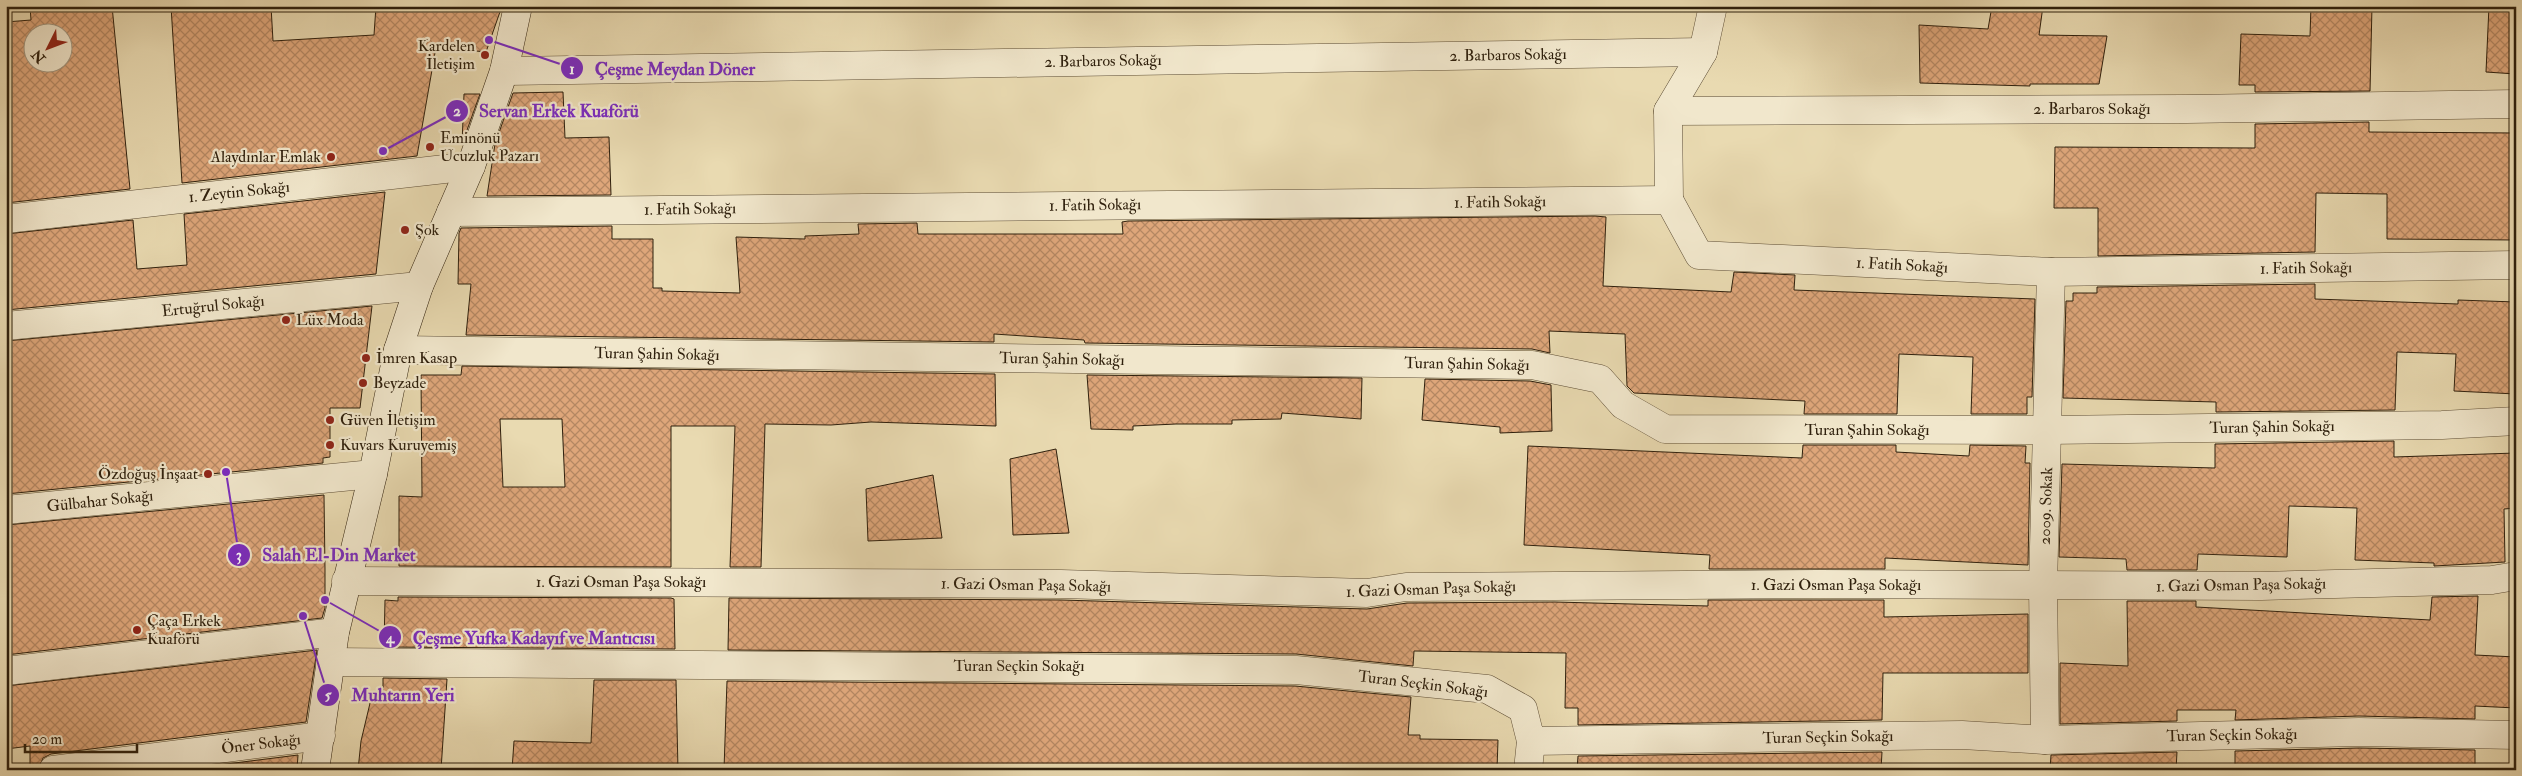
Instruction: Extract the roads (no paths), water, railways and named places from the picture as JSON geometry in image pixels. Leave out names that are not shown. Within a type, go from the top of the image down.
[{"type":"street","points":[[314,770],[321,736],[335,632],[373,474],[398,350],[419,286],[471,166],[504,71],[518,6]]},
{"type":"street","points":[[1669,200],[1668,111],[1703,52],[1713,6]]},
{"type":"street","name":"2. Barbaros Sokağı","points":[[504,71],[1703,52]]},
{"type":"street","name":"2. Barbaros Sokağı","points":[[1668,111],[2187,110],[2516,104]]},
{"type":"street","name":"1. Zeytin Sokağı","points":[[6,219],[471,166]]},
{"type":"street","name":"1. Fatih Sokağı","points":[[451,212],[1669,200],[1699,255],[2051,272],[2516,265]]},
{"type":"street","name":"2009. Sokak","points":[[2044,740],[2043,586],[2051,272]]},
{"type":"street","name":"Ertuğrul Sokağı","points":[[6,326],[419,286]]},
{"type":"street","name":"Turan Şahin Sokağı","points":[[398,350],[1532,365],[1600,379],[1623,405],[1665,429],[2048,430],[2442,425],[2516,421]]},
{"type":"street","name":"Gülbahar Sokağı","points":[[6,510],[373,474]]},
{"type":"street","name":"1. Gazi Osman Paşa Sokağı","points":[[346,581],[1045,584],[1367,593],[1415,587],[1819,584],[2261,586],[2492,580],[2516,576]]},
{"type":"street","points":[[6,671],[335,632]]},
{"type":"street","name":"Turan Seçkin Sokağı","points":[[330,662],[1296,670],[1487,689],[1523,708],[1531,741],[1962,736],[2044,740],[2359,732],[2516,735]]},
{"type":"street","name":"Öner Sokağı","points":[[53,770],[321,736]]},
{"type":"street","points":[[1528,770],[1531,741]]},
{"type":"place","name":"Çeşme Meydan Döner","points":[[489,40]]},
{"type":"place","name":"Kardelen İletişim","points":[[485,55]]},
{"type":"place","name":"Eminönü Ucuzluk Pazarı","points":[[430,147]]},
{"type":"place","name":"Servan Erkek Kuaförü","points":[[383,151]]},
{"type":"place","name":"Alaydınlar Emlak","points":[[331,157]]},
{"type":"place","name":"Şok","points":[[405,230]]},
{"type":"place","name":"Lüx Moda","points":[[286,320]]},
{"type":"place","name":"İmren Kasap","points":[[366,358]]},
{"type":"place","name":"Beyzade","points":[[363,383]]},
{"type":"place","name":"Güven İletişim","points":[[330,420]]},
{"type":"place","name":"Kuvars Kuruyemiş","points":[[330,445]]},
{"type":"place","name":"Salah El-Din Market","points":[[226,472]]},
{"type":"place","name":"Özdoğuş İnşaat","points":[[208,474]]},
{"type":"place","name":"Çeşme Yufka Kadayıf ve Mantıcısı","points":[[325,600]]},
{"type":"place","name":"Muhtarın Yeri","points":[[303,616]]},
{"type":"place","name":"Çaça Erkek Kuaförü","points":[[137,630]]}]
